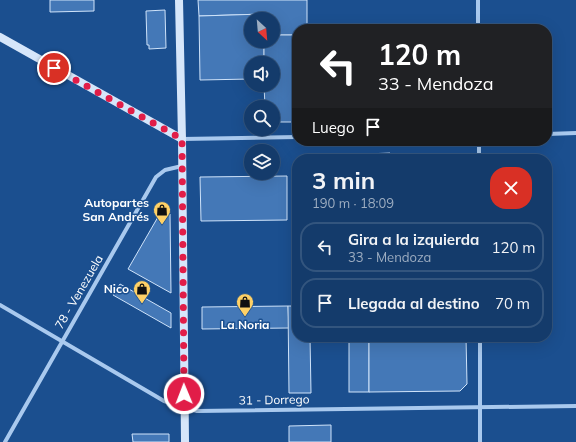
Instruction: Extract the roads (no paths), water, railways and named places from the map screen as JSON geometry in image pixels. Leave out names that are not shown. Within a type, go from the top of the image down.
[{"type":"main road","points":[[179,0],[185,442]]},
{"type":"main road","points":[[0,37],[182,139]]},
{"type":"street","points":[[478,0],[478,24]]},
{"type":"street","points":[[552,134],[576,133]]},
{"type":"street","points":[[182,139],[292,137]]},
{"type":"street","name":"78 - Venezuela","points":[[5,442],[156,177],[165,170],[182,166]]},
{"type":"street","name":"31 - Dorrego","points":[[0,306],[63,341],[164,401],[197,411],[576,406]]},
{"type":"street","points":[[480,342],[480,442]]},
{"type":"place","name":"Autopartes San Andrés","points":[[162,225]]},
{"type":"place","name":"Nico","points":[[142,304]]},
{"type":"place","name":"La Noria","points":[[245,317]]}]
